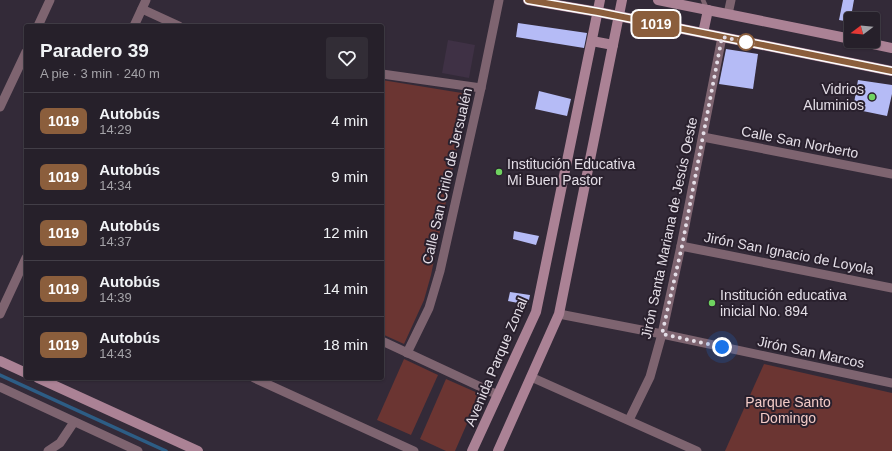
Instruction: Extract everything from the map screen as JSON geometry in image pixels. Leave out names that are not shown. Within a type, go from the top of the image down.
[{"type":"main road","points":[[528,0],[619,16],[892,71]]},
{"type":"main road","name":"Avenida Parque Zonal","points":[[472,451],[536,312],[600,0]]},
{"type":"main road","points":[[498,451],[559,314],[622,0]]},
{"type":"main road","points":[[658,0],[844,38]]},
{"type":"main road","points":[[703,33],[708,10]]},
{"type":"main road","points":[[592,41],[613,45]]},
{"type":"main road","points":[[880,45],[892,48]]},
{"type":"main road","points":[[0,361],[24,372]]},
{"type":"main road","points":[[42,380],[198,451]]},
{"type":"street","points":[[39,24],[50,0]]},
{"type":"street","points":[[135,24],[146,0]]},
{"type":"street","name":"Calle San Cirilo de Jersualén","points":[[407,353],[429,308],[434,293],[481,88],[499,0]]},
{"type":"street","points":[[728,14],[731,0]]},
{"type":"street","points":[[142,9],[175,24]]},
{"type":"street","name":"Jirón Santa Mariana de Jesús Oeste","points":[[629,420],[650,377],[662,334],[682,246],[722,37]]},
{"type":"street","points":[[0,107],[24,56]]},
{"type":"street","points":[[384,74],[481,88]]},
{"type":"street","name":"Calle San Norberto","points":[[703,138],[892,174]]},
{"type":"street","name":"Jirón San Ignacio de Loyola","points":[[682,246],[892,288]]},
{"type":"street","points":[[0,314],[23,272]]},
{"type":"street","name":"Jirón San Marcos","points":[[559,314],[662,334],[892,383]]},
{"type":"street","points":[[384,342],[498,395]]},
{"type":"street","points":[[531,377],[696,451]]},
{"type":"street","points":[[258,380],[414,451]]},
{"type":"street","points":[[0,388],[138,451]]},
{"type":"street","points":[[48,451],[60,443],[74,422]]},
{"type":"lane","points":[[703,0],[708,10]]},
{"type":"shaded area","points":[[448,40],[475,45],[469,78],[442,73]]},
{"type":"green space","points":[[384,80],[468,94],[431,275],[424,300],[404,344],[384,335]]},
{"type":"green space","points":[[404,359],[438,375],[411,435],[377,420]]},
{"type":"green space","name":"Parque Santo Domingo","points":[[764,364],[892,393],[892,451],[725,451]]},
{"type":"green space","points":[[446,379],[480,394],[455,451],[446,451],[420,439]]},
{"type":"building","points":[[843,0],[854,0],[852,12],[844,12],[844,21],[839,20]]},
{"type":"building","points":[[518,23],[587,33],[584,48],[516,37]]},
{"type":"building","points":[[726,49],[758,54],[753,89],[719,84]]},
{"type":"building","points":[[858,80],[892,85],[892,94],[887,116],[853,109]]},
{"type":"building","points":[[539,91],[571,99],[567,116],[535,109]]},
{"type":"building","points":[[514,231],[539,236],[536,245],[513,239]]},
{"type":"building","points":[[510,292],[530,295],[528,305],[508,301]]},
{"type":"waterway","points":[[0,375],[166,451]]},
{"type":"bus line","name":"1019","points":[[528,0],[598,12],[892,71]]},
{"type":"place","name":"Vidrios Aluminios","points":[[872,97]]},
{"type":"place","name":"Institución Educativa Mi Buen Pastor","points":[[499,172]]},
{"type":"place","name":"Institución educativa inicial No. 894","points":[[712,303]]},
{"type":"route","points":[[722,347],[662,334],[682,246],[722,37],[753,43],[746,42]]}]
